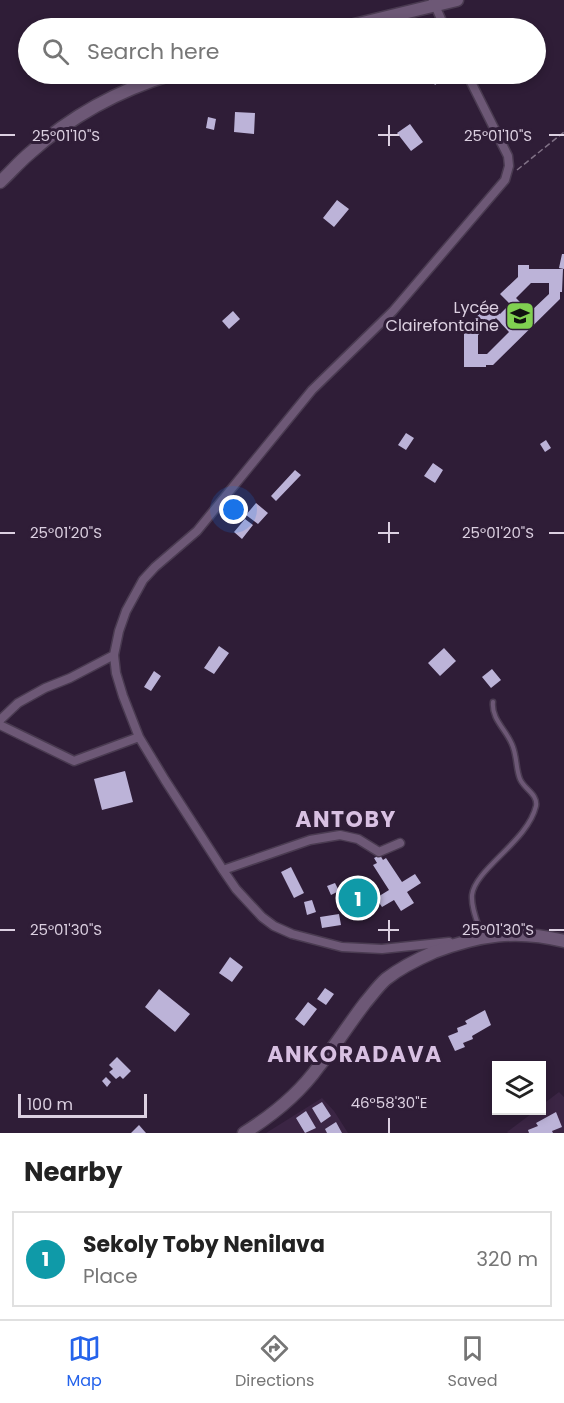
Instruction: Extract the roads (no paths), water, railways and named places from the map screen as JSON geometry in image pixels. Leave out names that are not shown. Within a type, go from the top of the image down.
[{"type":"main road","points":[[379,18],[434,3],[457,0]]},
{"type":"main road","points":[[0,182],[30,152],[68,123],[105,100],[140,84]]},
{"type":"main road","points":[[244,1133],[288,1102],[317,1069],[377,988],[411,963],[451,946],[482,937],[521,934],[546,936],[564,941]]},
{"type":"street","points":[[434,3],[441,18]]},
{"type":"street","points":[[472,84],[508,156],[509,166],[505,180],[393,311],[312,390],[197,531],[143,580],[126,611],[114,655],[116,673],[123,696],[139,737],[223,870],[236,889],[262,917],[274,926],[292,934],[342,947],[382,949],[482,937]]},
{"type":"street","points":[[0,720],[18,703],[114,655]]},
{"type":"street","points":[[0,725],[74,761],[139,737]]},
{"type":"street","points":[[223,870],[310,840],[340,835],[358,839],[379,852],[400,843]]},
{"type":"lane","points":[[482,937],[472,903],[474,887],[521,834],[533,815],[536,801],[534,795],[519,778],[513,746],[497,720],[493,711],[493,702]]},
{"type":"place","name":"Lycée Clairefontaine","points":[[520,316]]},
{"type":"place","name":"Sekoly Toby Nenilava","points":[[358,898]]},
{"type":"district","name":"ANTOBY","points":[[346,819]]},
{"type":"district","name":"ANKORADAVA","points":[[355,1054]]}]
